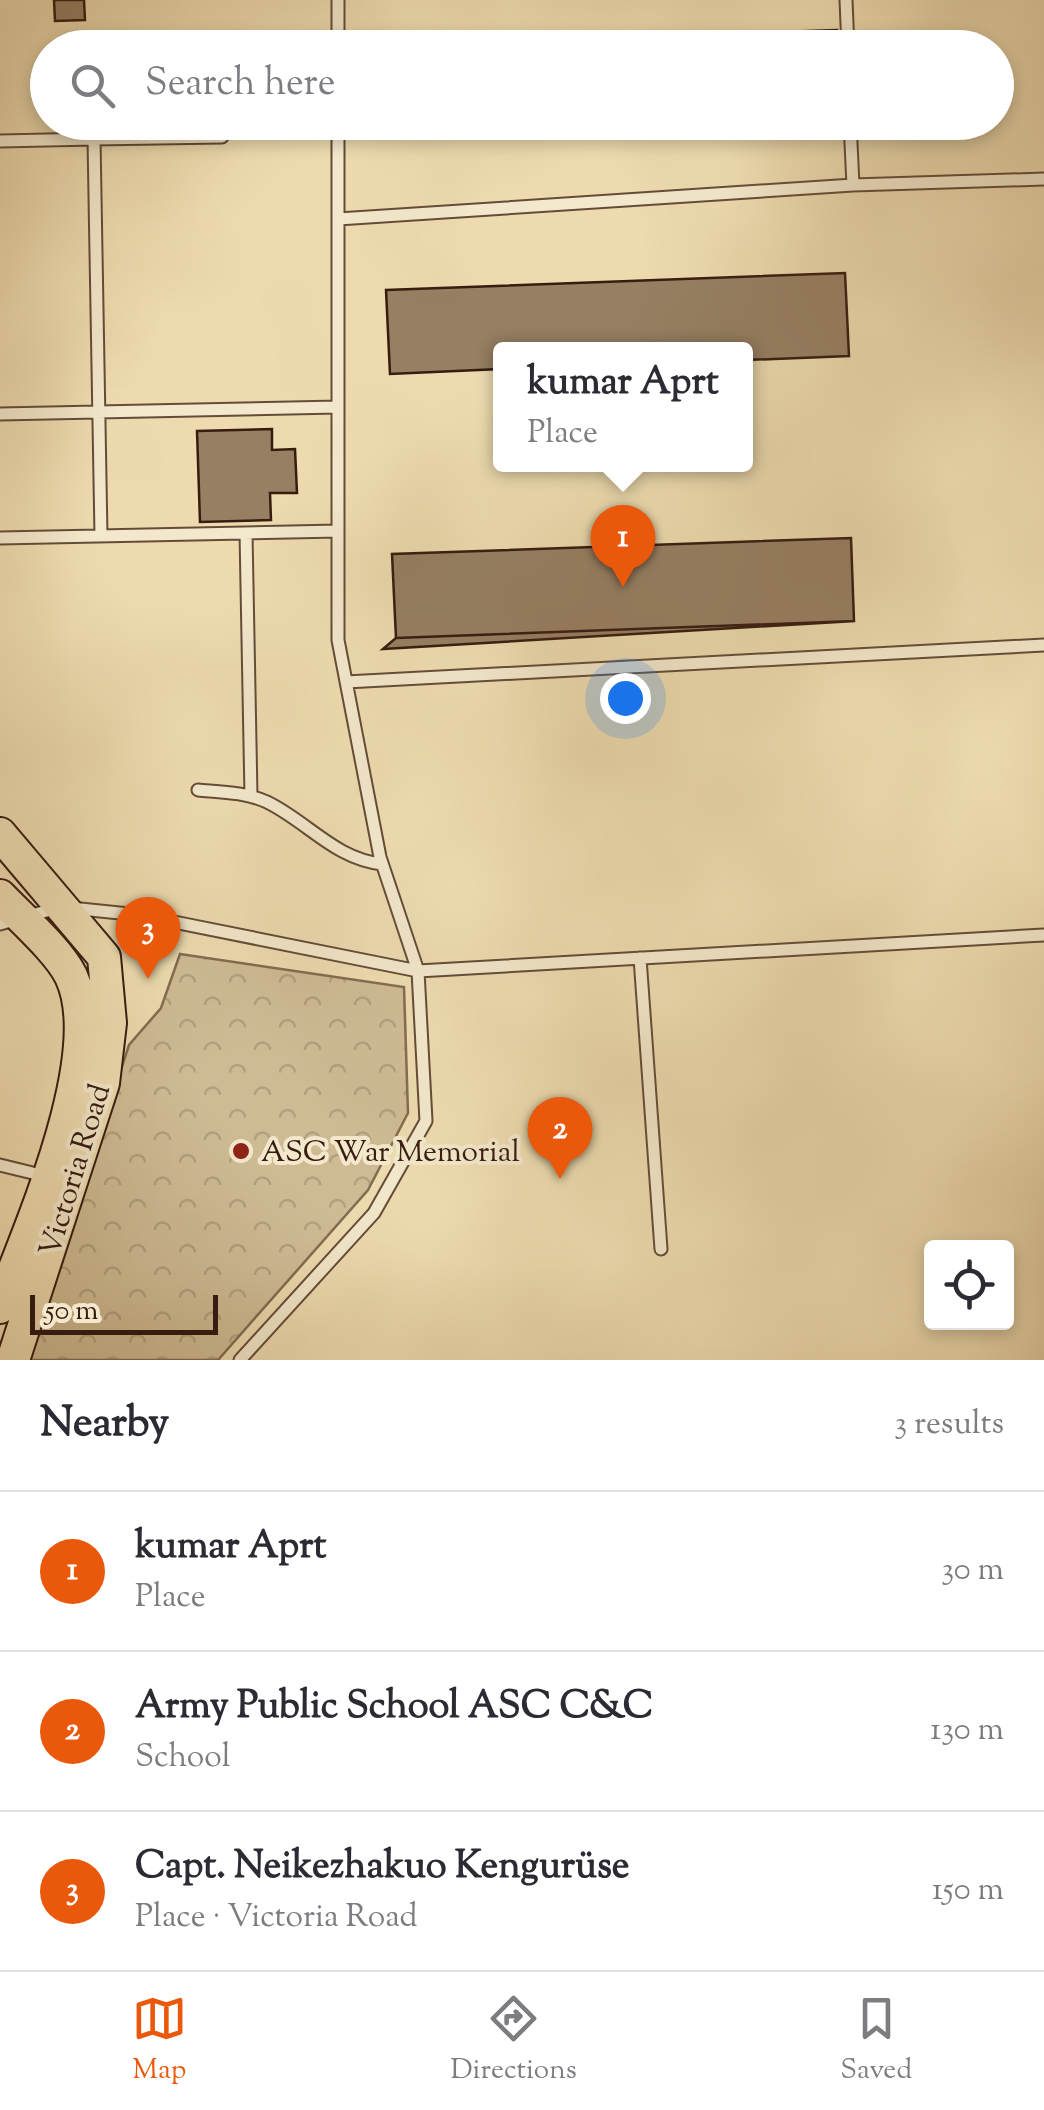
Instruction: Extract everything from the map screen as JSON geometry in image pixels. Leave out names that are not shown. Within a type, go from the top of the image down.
[{"type":"main road","name":"Victoria Road","points":[[0,834],[104,957],[110,1022],[104,1083],[10,1347]]},
{"type":"main road","name":"Victoria Road","points":[[0,1307],[49,1177],[75,1083],[80,1025],[70,976],[7,913]]},
{"type":"lane","points":[[338,0],[338,30]]},
{"type":"lane","points":[[846,0],[847,30]]},
{"type":"lane","points":[[0,142],[94,140],[101,536]]},
{"type":"lane","points":[[240,1360],[374,1213],[426,1121],[418,971],[382,864],[338,640],[338,140]]},
{"type":"lane","points":[[851,140],[853,186]]},
{"type":"lane","points":[[338,219],[853,186],[1044,180]]},
{"type":"lane","points":[[0,414],[338,406]]},
{"type":"lane","points":[[0,538],[338,531]]},
{"type":"lane","points":[[246,533],[251,796]]},
{"type":"lane","points":[[346,682],[1044,645]]},
{"type":"lane","points":[[198,790],[251,796],[297,820],[345,856],[382,864]]},
{"type":"lane","points":[[7,913],[61,907],[139,915],[418,971],[1044,935]]},
{"type":"lane","points":[[640,958],[661,1249]]},
{"type":"lane","points":[[0,1165],[49,1177]]},
{"type":"green space","name":"ASC War Memorial","points":[[180,954],[404,987],[408,1113],[368,1190],[218,1360],[26,1360],[129,1045],[161,1008]]},
{"type":"building","points":[[54,0],[84,0],[85,20],[55,21]]},
{"type":"building","points":[[845,273],[849,356],[753,360],[753,342],[493,342],[493,369],[390,374],[386,290]]},
{"type":"building","points":[[272,429],[272,450],[295,449],[297,493],[270,493],[271,520],[200,522],[197,431]]},
{"type":"building","points":[[851,538],[854,621],[396,638],[392,554]]},
{"type":"building","points":[[851,538],[854,621],[383,649],[396,638],[392,554]]},
{"type":"place","name":"kumar Aprt","points":[[623,587]]},
{"type":"place","name":"Capt. Neikezhakuo Kengurüse","points":[[148,979]]},
{"type":"place","name":"ASC War Memorial","points":[[241,1151]]},
{"type":"place","name":"Army Public School ASC C&C","points":[[560,1179]]}]
